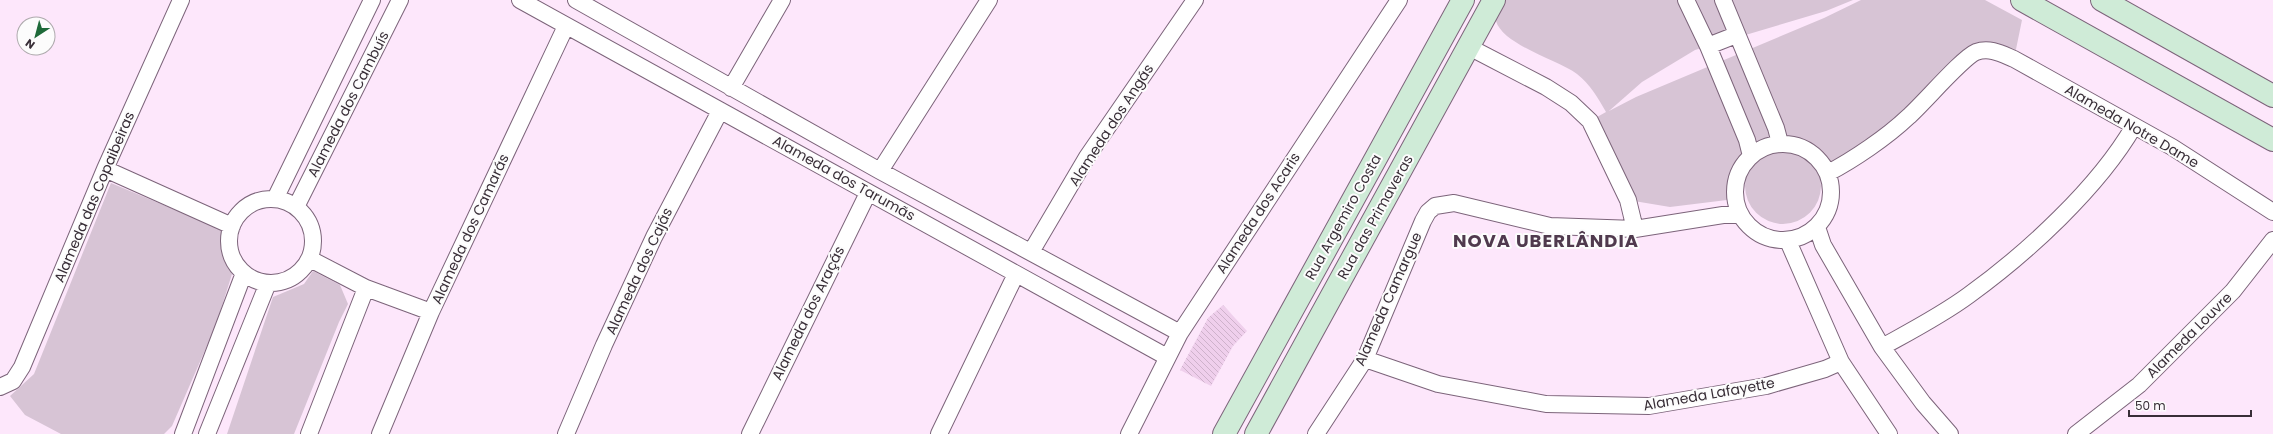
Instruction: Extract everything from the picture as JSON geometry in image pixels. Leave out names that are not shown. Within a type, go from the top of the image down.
[{"type":"street","name":"Alameda das Copaibeiras","points":[[0,387],[13,381],[22,367],[105,169],[181,0]]},
{"type":"street","name":"Alameda dos Cambuís","points":[[275,199],[372,0]]},
{"type":"street","name":"Alameda dos Cambuís","points":[[296,207],[400,0]]},
{"type":"street","name":"Alameda dos Tarumãs","points":[[520,0],[1167,357]]},
{"type":"street","points":[[731,88],[782,0]]},
{"type":"street","points":[[880,171],[989,0]]},
{"type":"street","name":"Alameda dos Angás","points":[[1031,252],[1087,157],[1195,0]]},
{"type":"street","name":"Alameda dos Acaris","points":[[1129,434],[1180,333],[1399,0]]},
{"type":"street","name":"Rua Argemiro Costa","points":[[1224,434],[1463,0]]},
{"type":"street","name":"Rua das Primaveras","points":[[1256,434],[1494,0]]},
{"type":"street","points":[[1686,0],[1708,46],[1747,140],[1751,156]]},
{"type":"street","points":[[1723,0],[1736,35],[1776,128],[1780,143]]},
{"type":"street","points":[[2022,0],[2273,140]]},
{"type":"street","points":[[2102,0],[2273,96]]},
{"type":"street","name":"Alameda dos Tarumãs","points":[[579,1],[880,171],[1180,333]]},
{"type":"street","name":"Alameda dos Camarás","points":[[380,434],[431,312],[566,26]]},
{"type":"street","points":[[1708,46],[1736,35]]},
{"type":"street","points":[[642,68],[656,45]]},
{"type":"street","points":[[1469,47],[1546,87],[1571,103],[1590,121],[1628,200],[1635,229],[1723,215],[1740,215]]},
{"type":"street","name":"Alameda Notre Dame","points":[[1828,173],[1843,166],[1907,118],[1964,62],[1975,53],[1986,50],[1998,52],[2014,59],[2172,147],[2273,212]]},
{"type":"street","name":"Alameda dos Cajás","points":[[566,434],[604,345],[654,237],[720,111]]},
{"type":"street","points":[[1882,347],[1968,296],[2040,236],[2086,190],[2124,142],[2134,126]]},
{"type":"street","points":[[796,151],[806,130]]},
{"type":"street","points":[[1780,143],[1795,145],[1809,151],[1820,161],[1828,173],[1832,188],[1831,202],[1826,216],[1817,227],[1804,236],[1788,241],[1765,237],[1747,224],[1740,215],[1735,199],[1735,184],[1741,168],[1751,156],[1764,147],[1780,143]]},
{"type":"street","points":[[105,169],[232,226]]},
{"type":"street","name":"Alameda dos Araçás","points":[[750,434],[868,193]]},
{"type":"street","points":[[275,199],[296,207],[304,215],[313,236],[310,259],[303,270],[293,278],[281,282],[268,283],[255,280],[244,273],[236,263],[230,251],[229,238],[232,226],[245,208],[264,200],[275,199]]},
{"type":"street","name":"Alameda Camargue","points":[[1316,434],[1365,359],[1423,220],[1428,212],[1436,206],[1454,203],[1469,205],[1550,226],[1635,229]]},
{"type":"street","points":[[946,235],[957,213]]},
{"type":"street","points":[[1817,227],[1823,246],[1882,347],[1923,403],[1950,434]]},
{"type":"street","points":[[1336,229],[1361,244]]},
{"type":"street","name":"Alameda Louvre","points":[[2076,434],[2140,385],[2233,291],[2273,240]]},
{"type":"street","points":[[1788,241],[1841,362],[1889,434]]},
{"type":"street","points":[[310,259],[366,288],[431,312]]},
{"type":"street","points":[[183,434],[244,273]]},
{"type":"street","points":[[939,434],[1016,274]]},
{"type":"street","points":[[191,414],[209,428],[268,283]]},
{"type":"street","points":[[309,434],[366,288]]},
{"type":"street","points":[[219,340],[242,348]]},
{"type":"street","name":"Alameda Lafayette","points":[[1365,359],[1438,384],[1546,404],[1649,406],[1766,386],[1825,369],[1841,362]]},
{"type":"shaded area","points":[[1498,0],[1853,0],[1826,11],[1695,50],[1642,82],[1609,111],[1636,97],[1824,18],[1861,0],[1985,0],[2022,20],[2014,59],[1986,50],[1907,118],[1824,175],[1820,160],[1812,151],[1801,146],[1778,144],[1766,147],[1747,159],[1737,176],[1735,199],[1670,207],[1628,200],[1590,121],[1606,112],[1597,96],[1586,82],[1577,74],[1520,45],[1501,30],[1495,16]]},
{"type":"shaded area","points":[[1783,148],[1797,151],[1810,159],[1818,172],[1821,186],[1818,200],[1810,213],[1797,221],[1783,224],[1769,221],[1756,213],[1748,200],[1745,186],[1748,172],[1756,159],[1769,151]]},
{"type":"shaded area","points":[[111,183],[223,230],[223,248],[232,274],[216,325],[172,426],[164,434],[61,434],[25,415],[10,396],[34,374]]},
{"type":"shaded area","points":[[313,271],[340,285],[348,304],[339,322],[294,434],[227,434],[273,297],[304,284]]},
{"type":"building","points":[[1223,305],[1247,331],[1233,346],[1211,386],[1180,370],[1208,318]]},
{"type":"district","name":"NOVA UBERLÂNDIA","points":[[1546,241]]}]
